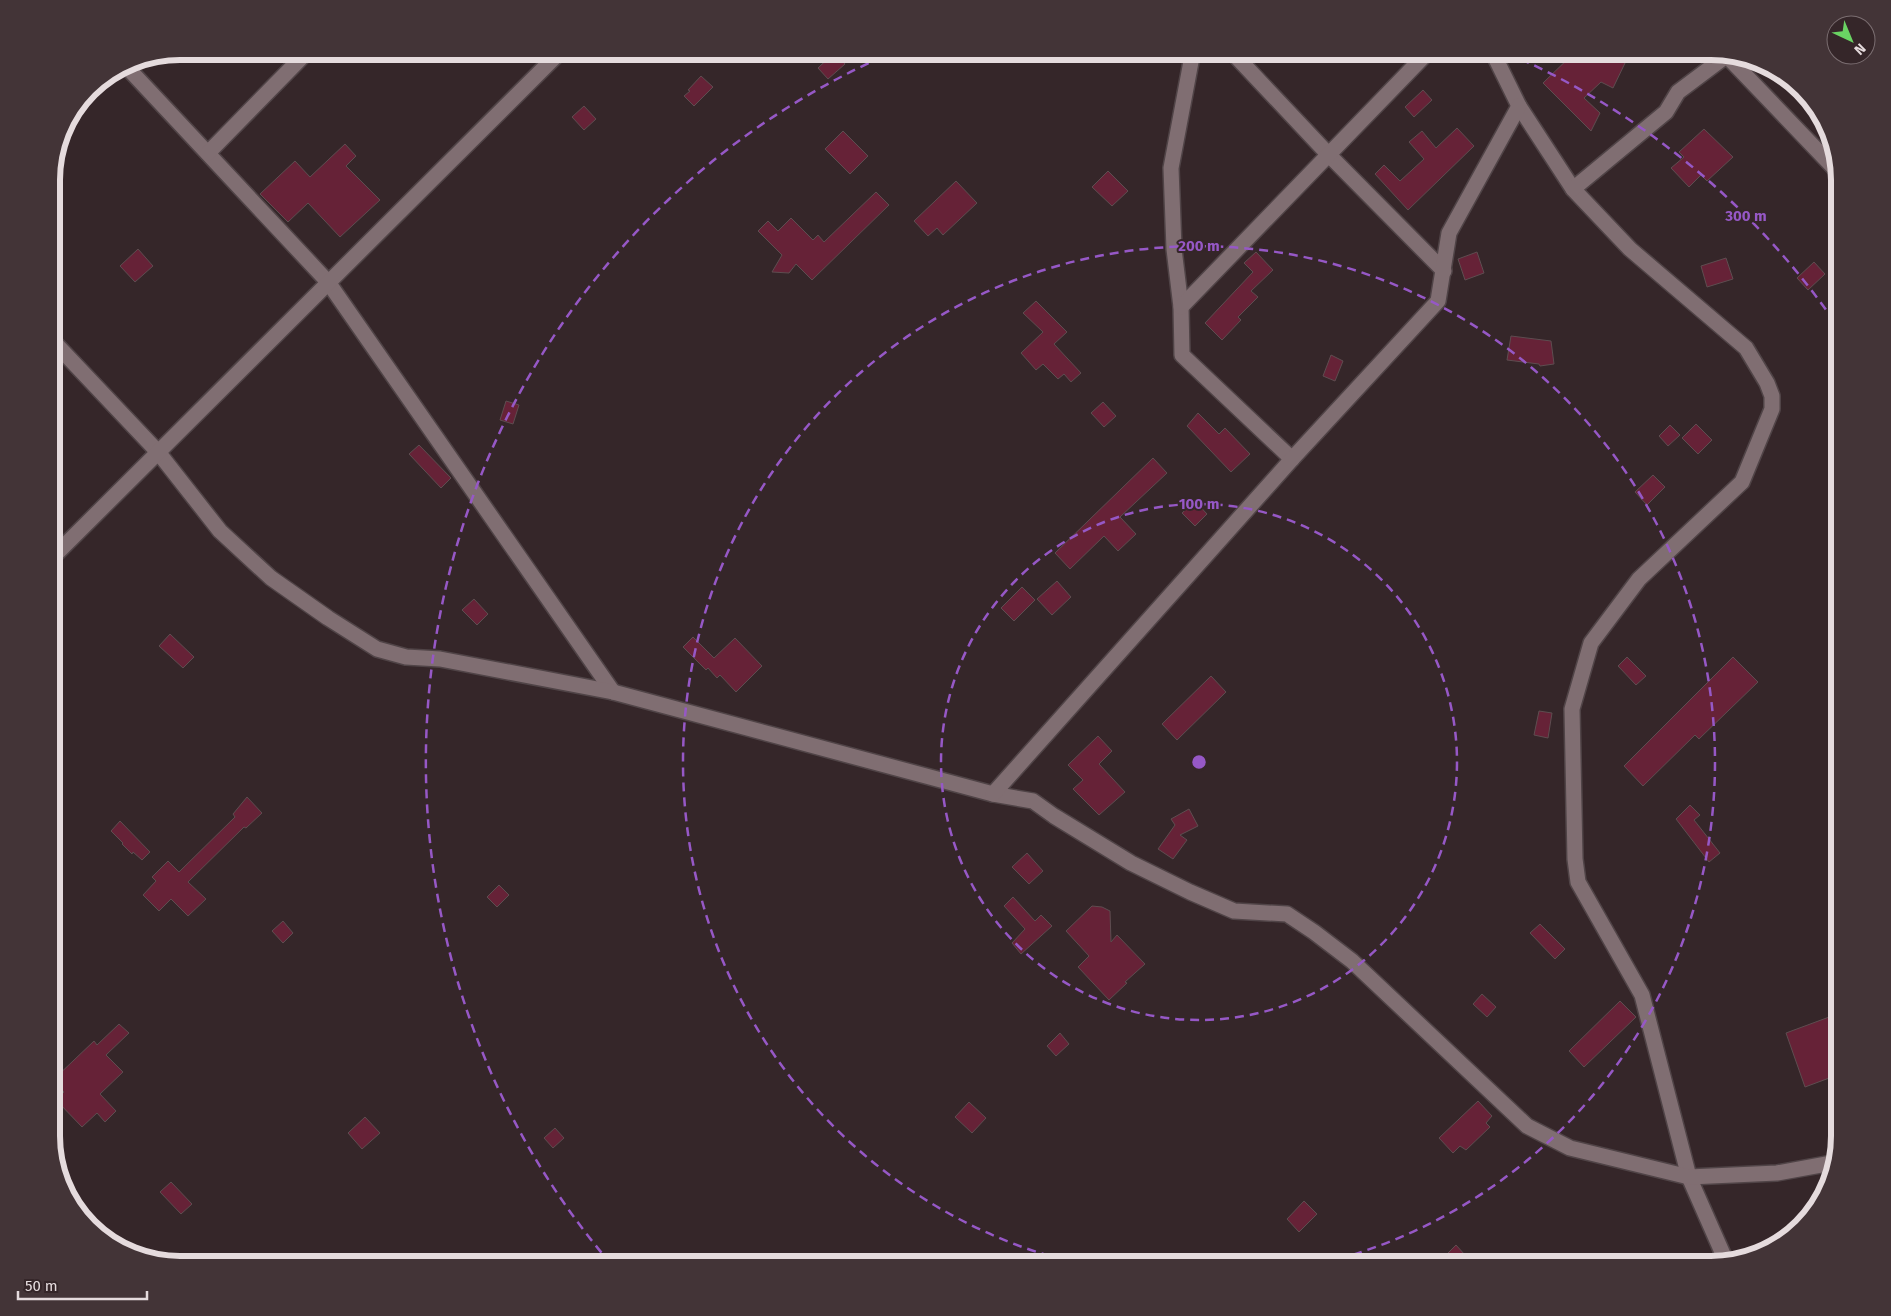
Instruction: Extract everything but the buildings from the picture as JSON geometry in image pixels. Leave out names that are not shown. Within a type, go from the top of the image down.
[{"type":"street","points":[[208,153],[299,60]]},
{"type":"street","points":[[60,550],[552,60]]},
{"type":"street","points":[[1191,60],[1170,168],[1174,248],[1181,307],[1182,355],[1292,459]]},
{"type":"street","points":[[1239,60],[1328,154],[1444,271]]},
{"type":"street","points":[[1181,307],[1420,60]]},
{"type":"street","points":[[1496,60],[1519,106],[1573,189],[1630,249],[1746,348],[1767,383],[1772,396],[1772,409],[1742,482],[1639,579],[1591,643],[1572,709],[1575,859],[1578,882],[1642,995],[1689,1177],[1723,1255]]},
{"type":"street","points":[[1573,189],[1666,112],[1678,92],[1720,61]]},
{"type":"street","points":[[1732,62],[1830,164]]},
{"type":"street","points":[[130,71],[328,282],[613,692]]},
{"type":"street","points":[[993,794],[1292,459],[1438,300],[1450,233],[1519,106]]},
{"type":"street","points":[[60,348],[158,452],[220,532],[271,578],[328,618],[377,649],[406,657],[440,659],[613,692],[993,794],[1033,801],[1131,864],[1190,892],[1234,910],[1287,914],[1352,961],[1527,1126],[1570,1148],[1689,1177],[1777,1173],[1828,1164]]}]
